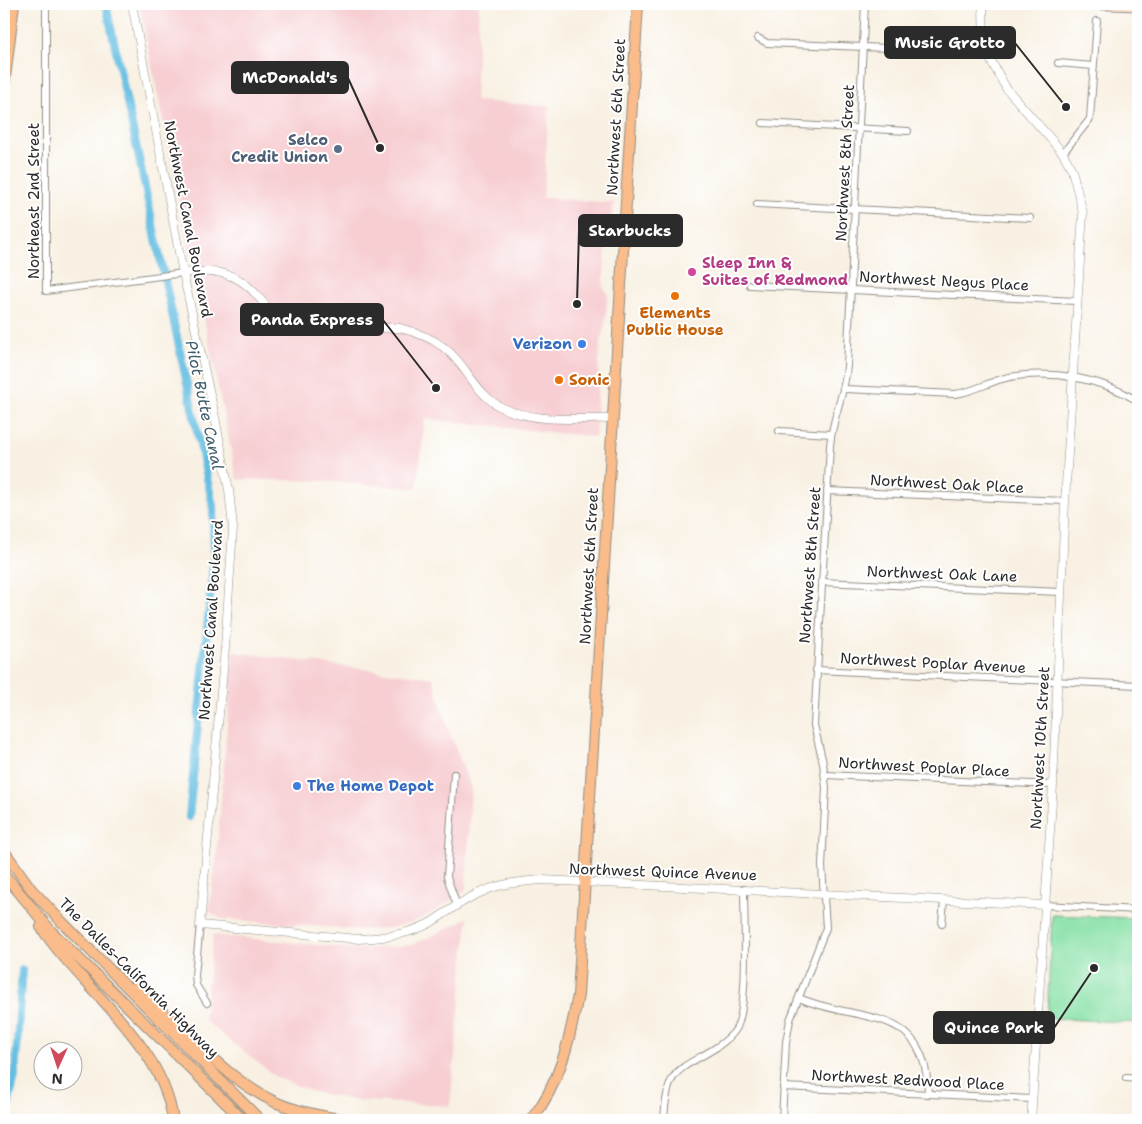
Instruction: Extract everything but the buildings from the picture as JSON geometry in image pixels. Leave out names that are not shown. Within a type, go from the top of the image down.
[{"type":"main road","points":[[4,86],[14,4]]},
{"type":"main road","name":"Northwest 6th Street","points":[[531,1120],[550,1092],[571,1032],[578,995],[638,4]]},
{"type":"main road","points":[[1085,4],[1138,6]]},
{"type":"main road","name":"The Dalles-California Highway","points":[[4,851],[31,888],[88,950],[260,1120]]},
{"type":"main road","name":"The Dalles-California Highway","points":[[4,874],[51,931],[243,1120]]},
{"type":"main road","points":[[20,895],[46,934],[146,1053],[164,1086],[173,1120]]},
{"type":"main road","points":[[88,950],[251,1088],[274,1101],[298,1110],[349,1120]]},
{"type":"street","name":"Northeast 2nd Street","points":[[46,4],[46,291],[180,273]]},
{"type":"street","name":"Northwest Canal Boulevard","points":[[132,4],[180,273],[214,412],[229,490],[233,528],[225,657],[195,975],[196,986],[207,1003]]},
{"type":"street","name":"Northwest 8th Street","points":[[782,1120],[788,1031],[825,933],[825,893],[822,866],[826,802],[824,775],[814,725],[816,670],[831,434],[845,389],[865,4]]},
{"type":"street","name":"Northwest 10th Street","points":[[983,4],[984,48],[1006,88],[1063,153],[1072,170],[1083,213],[1065,501],[1053,786],[1031,1120]]},
{"type":"street","points":[[1063,153],[1090,119],[1097,21]]},
{"type":"street","points":[[758,38],[767,43],[912,49]]},
{"type":"street","points":[[1058,63],[1094,66]]},
{"type":"street","points":[[763,123],[908,131]]},
{"type":"street","points":[[757,204],[1030,218]]},
{"type":"street","points":[[180,273],[220,271],[237,277],[248,286],[268,309],[286,319],[301,323],[400,328],[416,332],[443,347],[480,390],[503,408],[534,416],[613,419]]},
{"type":"street","name":"Northwest Negus Place","points":[[750,285],[1076,301]]},
{"type":"street","points":[[845,389],[955,394],[966,393],[1008,378],[1029,375],[1072,377],[1102,383],[1138,401]]},
{"type":"street","points":[[779,431],[831,434]]},
{"type":"street","name":"Northwest Oak Place","points":[[828,491],[1065,501]]},
{"type":"street","name":"Northwest Oak Lane","points":[[821,582],[1061,592]]},
{"type":"street","name":"Northwest Poplar Avenue","points":[[816,670],[1138,684]]},
{"type":"street","points":[[454,774],[447,876],[457,906]]},
{"type":"street","name":"Northwest Poplar Place","points":[[824,775],[1053,786]]},
{"type":"street","name":"Northwest Quince Avenue","points":[[200,925],[359,939],[379,938],[408,932],[428,924],[482,892],[512,883],[542,880],[1138,910]]},
{"type":"street","points":[[664,1120],[665,1099],[669,1085],[677,1071],[690,1060],[726,1041],[736,1029],[741,1013],[744,977],[744,889]]},
{"type":"street","points":[[942,924],[944,900]]},
{"type":"street","points":[[799,998],[812,1004],[872,1015],[892,1024],[910,1036],[922,1054],[928,1072],[928,1094]]},
{"type":"street","points":[[1126,1078],[1138,1079]]},
{"type":"street","name":"Northwest Redwood Place","points":[[783,1087],[1032,1099]]},
{"type":"shaded area","points":[[139,4],[479,4],[475,101],[549,106],[543,198],[614,203],[607,238],[603,287],[608,294],[605,325],[600,343],[595,437],[425,419],[417,489],[323,481],[237,479]]},
{"type":"shaded area","points":[[233,652],[433,678],[448,729],[471,788],[466,890],[434,912],[413,922],[389,928],[362,930],[222,919],[211,913],[209,907],[216,861]]},
{"type":"shaded area","points":[[468,918],[450,1106],[353,1100],[310,1091],[276,1077],[204,1020],[213,935],[358,949],[413,945]]},
{"type":"green space","points":[[1052,915],[1138,918],[1138,1023],[1047,1018]]},
{"type":"waterway","name":"Pilot Butte Canal","points":[[106,4],[213,506],[214,556],[189,817]]},
{"type":"waterway","name":"Pilot Butte Canal","points":[[5,1120],[15,1076],[22,970]]},
{"type":"place","name":"Music Grotto","points":[[1066,107]]},
{"type":"place","name":"McDonald's","points":[[380,148]]},
{"type":"place","name":"Selco Credit Union","points":[[338,149]]},
{"type":"place","name":"Sleep Inn & Suites of Redmond","points":[[692,272]]},
{"type":"place","name":"Elements Public House","points":[[675,296]]},
{"type":"place","name":"Starbucks","points":[[577,304]]},
{"type":"place","name":"Verizon","points":[[582,344]]},
{"type":"place","name":"Sonic","points":[[559,380]]},
{"type":"place","name":"Panda Express","points":[[436,388]]},
{"type":"place","name":"The Home Depot","points":[[297,786]]},
{"type":"place","name":"Quince Park","points":[[1094,968]]}]
